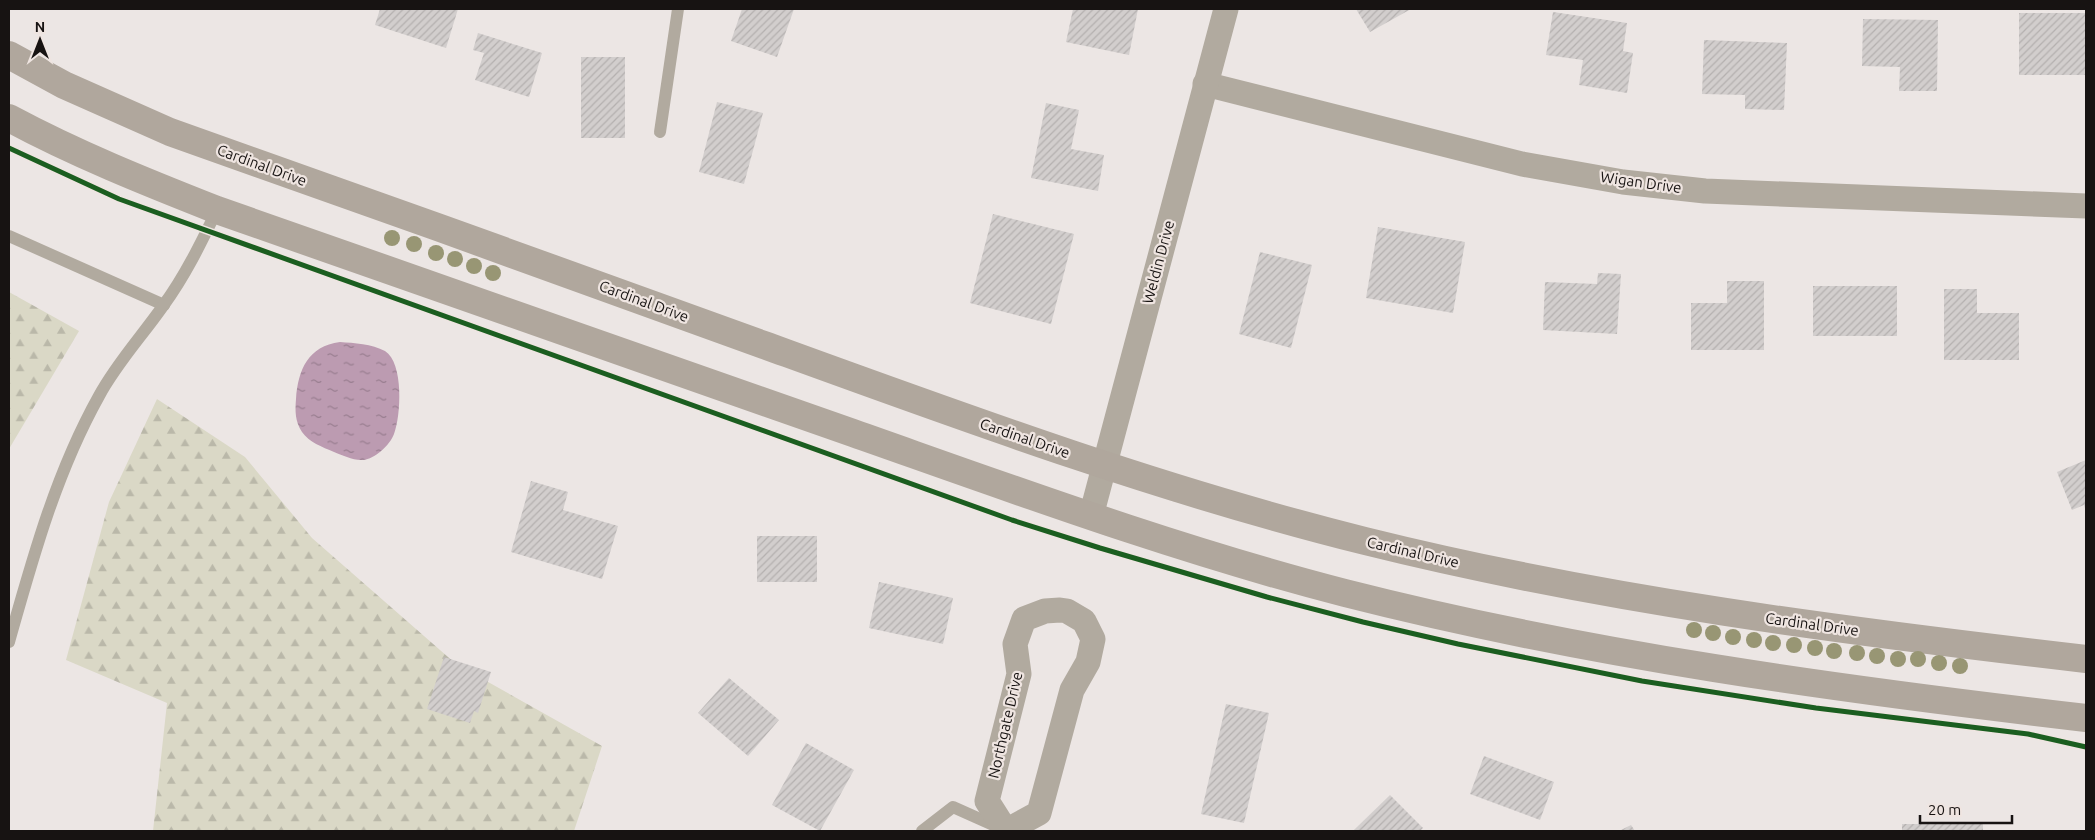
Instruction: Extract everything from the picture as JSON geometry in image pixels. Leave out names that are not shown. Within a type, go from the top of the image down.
[{"type":"main road","name":"Cardinal Drive","points":[[9,55],[64,85],[170,132],[939,409],[1228,504],[1366,542],[1560,584],[1671,604],[1900,637],[2086,659]]},
{"type":"main road","points":[[9,118],[45,138],[216,210],[1091,516],[1218,558],[1345,593],[1536,637],[1728,671],[2086,718]]},
{"type":"street","name":"Weldin Drive","points":[[1091,516],[1226,9]]},
{"type":"street","name":"Wigan Drive","points":[[1205,84],[1522,164],[1624,182],[1705,191],[2086,206]]},
{"type":"street","name":"Northgate Drive","points":[[1045,611],[1067,611],[1084,621],[1093,639],[1088,662],[1072,690],[1039,813],[1006,831],[987,801],[1019,674],[1015,644],[1024,619],[1045,611]]},
{"type":"lane","points":[[660,132],[678,9]]},
{"type":"lane","points":[[9,642],[47,512],[72,450],[99,394],[164,305],[192,262],[216,210]]},
{"type":"lane","points":[[9,236],[164,305]]},
{"type":"lane","points":[[922,831],[953,807],[1006,831]]},
{"type":"green space","points":[[9,292],[79,331],[9,449]]},
{"type":"green space","points":[[157,399],[245,457],[312,538],[456,664],[602,746],[574,831],[153,831],[167,703],[66,660],[109,502]]},
{"type":"water","points":[[340,342],[363,344],[385,351],[391,357],[398,378],[399,403],[394,434],[382,451],[368,459],[352,459],[316,444],[302,432],[297,420],[297,388],[302,369],[313,354],[320,349],[329,344]]},
{"type":"building","points":[[380,9],[458,9],[446,48],[375,25]]},
{"type":"building","points":[[742,9],[794,9],[777,57],[731,41]]},
{"type":"building","points":[[1073,9],[1138,9],[1129,55],[1066,42]]},
{"type":"building","points":[[1356,9],[1411,9],[1370,32]]},
{"type":"building","points":[[1553,12],[1627,23],[1623,51],[1633,53],[1627,93],[1579,85],[1583,60],[1546,55]]},
{"type":"building","points":[[2019,13],[2086,13],[2086,75],[2019,75]]},
{"type":"building","points":[[1863,19],[1938,20],[1937,91],[1899,91],[1900,67],[1862,66]]},
{"type":"building","points":[[478,33],[542,53],[529,97],[475,80],[484,53],[473,50]]},
{"type":"building","points":[[1704,40],[1787,43],[1784,110],[1745,109],[1745,95],[1702,94]]},
{"type":"building","points":[[581,57],[625,57],[625,138],[581,138]]},
{"type":"building","points":[[717,102],[763,113],[744,184],[699,172]]},
{"type":"building","points":[[1046,103],[1079,110],[1071,149],[1104,155],[1098,191],[1031,178]]},
{"type":"building","points":[[993,214],[1074,234],[1051,324],[970,303]]},
{"type":"building","points":[[1378,227],[1465,242],[1453,313],[1366,298]]},
{"type":"building","points":[[1260,252],[1312,265],[1291,348],[1239,334]]},
{"type":"building","points":[[1598,273],[1621,274],[1617,334],[1543,330],[1545,282],[1597,284]]},
{"type":"building","points":[[1727,281],[1764,281],[1764,350],[1691,350],[1691,303],[1727,303]]},
{"type":"building","points":[[1813,286],[1897,286],[1897,336],[1813,336]]},
{"type":"building","points":[[1944,289],[1977,289],[1977,313],[2019,313],[2019,360],[1944,360]]},
{"type":"building","points":[[2086,460],[2086,512],[2084,505],[2072,510],[2057,472]]},
{"type":"building","points":[[531,481],[568,492],[563,510],[618,526],[602,579],[511,552]]},
{"type":"building","points":[[757,536],[817,536],[817,582],[757,582]]},
{"type":"building","points":[[879,582],[953,598],[943,644],[869,628]]},
{"type":"building","points":[[444,657],[491,672],[478,713],[474,711],[470,723],[427,709]]},
{"type":"building","points":[[729,678],[779,720],[748,756],[698,713]]},
{"type":"building","points":[[1226,704],[1269,713],[1244,823],[1201,814]]},
{"type":"building","points":[[806,743],[854,770],[820,831],[772,805]]},
{"type":"building","points":[[1484,756],[1554,782],[1540,820],[1470,794]]},
{"type":"building","points":[[1390,795],[1423,828],[1420,831],[1353,831]]},
{"type":"building","points":[[1902,824],[1983,824],[1983,831],[1902,831]]},
{"type":"building","points":[[1631,825],[1635,831],[1619,831]]},
{"type":"cycle path","points":[[9,148],[119,199],[1012,520],[1267,597],[1458,644],[1642,681],[1816,708],[2028,734],[2086,747]]}]
